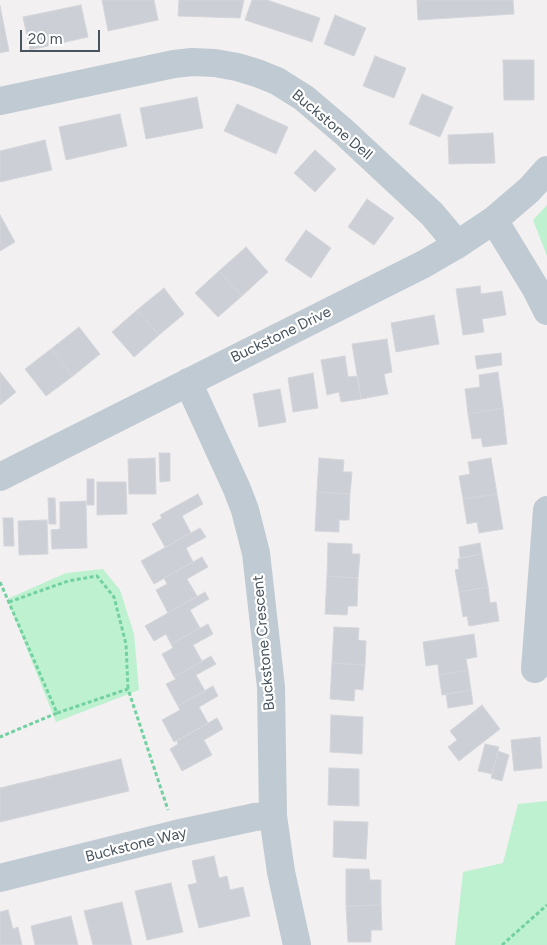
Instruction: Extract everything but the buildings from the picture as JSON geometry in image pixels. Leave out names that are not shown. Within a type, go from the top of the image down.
[{"type":"street","name":"Buckstone Dell","points":[[0,100],[174,64],[192,62],[215,63],[257,73],[277,81],[304,98],[344,132],[436,218],[448,232],[455,246]]},
{"type":"street","name":"Buckstone Drive","points":[[0,477],[424,264],[494,220],[529,190],[547,170]]},
{"type":"street","points":[[494,220],[536,289],[547,311]]},
{"type":"street","name":"Buckstone Crescent","points":[[188,382],[238,489],[256,553],[271,687],[273,816],[281,872],[297,945]]},
{"type":"street","points":[[532,671],[547,510]]},
{"type":"street","name":"Buckstone Way","points":[[0,878],[176,834],[254,817],[273,816]]},
{"type":"path","points":[[9,602],[68,581],[97,576],[114,597],[126,644],[128,689],[176,834]]},
{"type":"path","points":[[0,582],[57,713]]},
{"type":"path","points":[[0,737],[57,713],[128,689]]},
{"type":"path","points":[[502,945],[547,905]]},
{"type":"green space","points":[[547,205],[547,256],[533,220]]},
{"type":"green space","points":[[103,569],[120,590],[134,634],[139,690],[56,722],[7,599],[66,573]]},
{"type":"green space","points":[[547,801],[547,945],[455,945],[463,872],[503,863],[518,804]]}]
